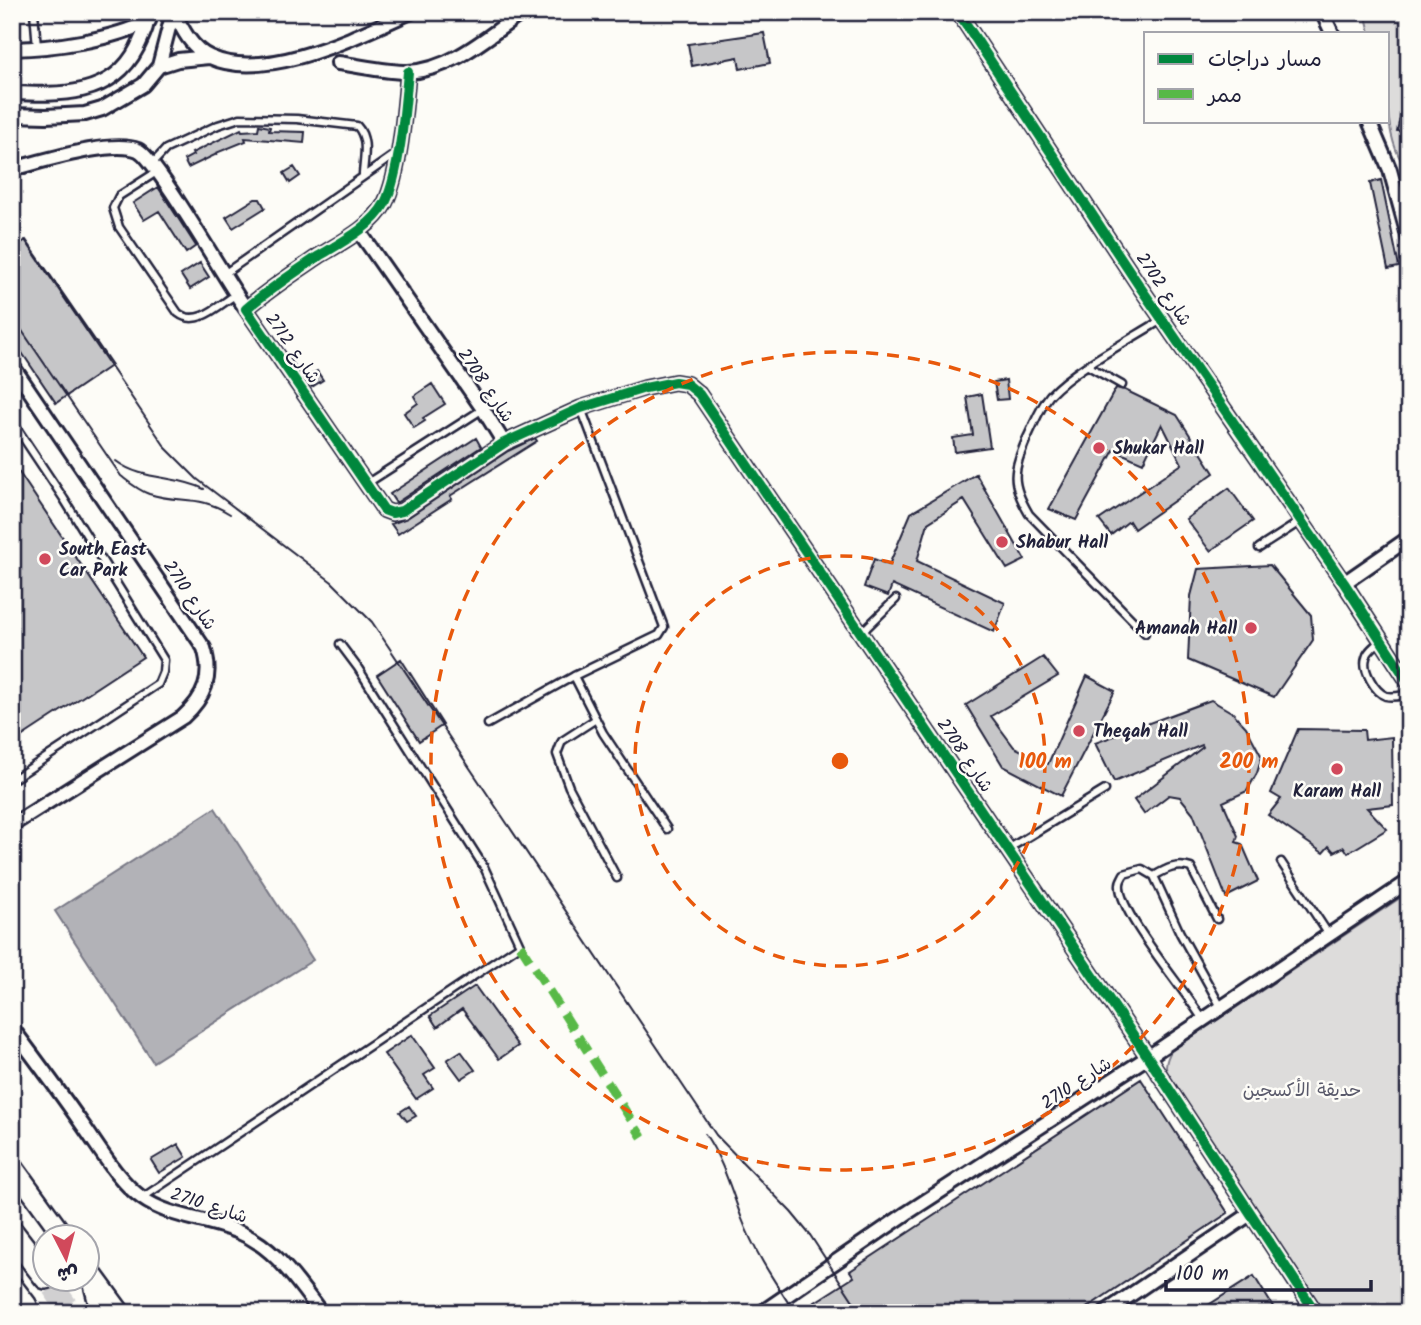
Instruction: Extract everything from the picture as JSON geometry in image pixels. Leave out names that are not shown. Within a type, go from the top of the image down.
[{"type":"highway","points":[[12,1233],[32,1260]]},
{"type":"main road","points":[[12,1166],[55,1224]]},
{"type":"main road","points":[[102,1288],[120,1312]]},
{"type":"main road","points":[[96,1294],[99,1306],[97,1313]]},
{"type":"street","points":[[173,12],[183,32],[209,57]]},
{"type":"street","points":[[12,115],[85,114],[102,109],[143,85],[159,66],[173,12]]},
{"type":"street","points":[[159,66],[178,60],[209,57],[247,64],[293,59],[355,37],[411,12]]},
{"type":"street","points":[[338,63],[408,72],[437,67],[451,61],[523,12]]},
{"type":"street","name":"شارع 2702","points":[[958,12],[1409,683]]},
{"type":"street","points":[[1322,12],[1332,32]]},
{"type":"street","points":[[1330,12],[1333,32]]},
{"type":"street","points":[[12,49],[106,37],[132,30],[149,17]]},
{"type":"street","points":[[12,93],[54,95],[97,87],[121,71],[131,59],[149,17]]},
{"type":"street","name":"شارع 2712","points":[[408,72],[397,153],[384,204],[359,231],[267,291],[246,309],[384,510],[397,513],[504,443]]},
{"type":"street","points":[[1369,122],[1391,170],[1409,239]]},
{"type":"street","points":[[12,169],[112,147],[139,150],[155,168],[246,309]]},
{"type":"street","name":"شارع 2708","points":[[359,231],[504,443],[581,408],[653,386],[675,382],[687,384],[699,394],[1148,1057],[1316,1313]]},
{"type":"street","name":"شارع 2710","points":[[12,365],[204,648],[208,659],[208,678],[199,700],[183,717],[12,825]]},
{"type":"street","points":[[1344,583],[1409,538]]},
{"type":"street","name":"شارع 2710","points":[[761,1313],[907,1213],[1148,1057],[1409,881]]},
{"type":"street","name":"شارع 2710","points":[[12,1028],[117,1174],[142,1198],[188,1218],[247,1235],[269,1249],[321,1313]]},
{"type":"street","points":[[1104,1313],[1250,1214]]},
{"type":"lane","points":[[34,12],[37,47]]},
{"type":"lane","points":[[214,12],[234,12]]},
{"type":"lane","points":[[235,295],[193,320],[185,318],[178,313],[119,227],[113,208],[119,196],[155,168],[166,149],[229,121],[253,117],[357,126],[363,133],[365,142],[363,174]]},
{"type":"lane","points":[[222,275],[363,174],[397,153]]},
{"type":"lane","points":[[1145,633],[1029,514],[1014,476],[1016,465],[1038,415],[1050,396],[1070,378],[1163,319]]},
{"type":"lane","points":[[1088,366],[1122,385]]},
{"type":"lane","points":[[488,724],[574,676],[659,635],[664,627],[581,408]]},
{"type":"lane","points":[[366,484],[483,409]]},
{"type":"lane","points":[[12,421],[164,660],[158,684],[12,780]]},
{"type":"lane","points":[[1259,548],[1301,521]]},
{"type":"lane","points":[[861,633],[895,599]]},
{"type":"lane","points":[[1380,641],[1367,654],[1365,660],[1373,683],[1381,693],[1388,696],[1409,694]]},
{"type":"lane","points":[[142,1198],[520,945],[484,867],[358,668],[340,644]]},
{"type":"lane","points":[[574,676],[596,719],[667,829]]},
{"type":"lane","points":[[596,719],[562,741],[556,754],[569,787],[617,878]]},
{"type":"lane","points":[[1008,849],[1105,790]]},
{"type":"lane","points":[[1281,862],[1329,935]]},
{"type":"lane","points":[[1154,876],[1179,866],[1191,867],[1217,919]]},
{"type":"lane","points":[[1203,1020],[1160,962],[1124,904],[1120,885],[1124,874],[1142,869],[1154,876],[1180,933],[1222,1007]]},
{"type":"green space","points":[[1365,12],[1409,12],[1409,171],[1393,142],[1390,125],[1390,32],[1370,32]]},
{"type":"green space","name":"حديقة الأكسجين","points":[[1409,892],[1409,1313],[1324,1313],[1168,1080],[1167,1062],[1171,1051]]},
{"type":"shaded area","points":[[215,808],[313,960],[153,1062],[55,911]]},
{"type":"building","points":[[764,33],[770,63],[740,69],[738,57],[692,66],[688,44]]},
{"type":"building","points":[[1404,100],[1409,100],[1409,133],[1397,131]]},
{"type":"building","points":[[259,125],[270,127],[269,131],[305,132],[304,143],[245,138],[246,141],[188,168],[184,160],[193,155],[192,153],[241,129],[258,130]]},
{"type":"building","points":[[294,167],[300,176],[290,183],[284,173]]},
{"type":"building","points":[[1381,180],[1399,267],[1388,269],[1370,183]]},
{"type":"building","points":[[158,187],[196,246],[186,253],[159,211],[144,220],[133,203]]},
{"type":"building","points":[[255,199],[260,199],[265,208],[233,228],[226,217]]},
{"type":"building","points":[[26,240],[112,365],[56,403],[12,338],[12,249]]},
{"type":"building","points":[[200,263],[209,277],[190,289],[181,275]]},
{"type":"building","points":[[317,371],[323,380],[312,387],[306,378]]},
{"type":"building","points":[[1006,380],[1008,399],[997,400],[994,382]]},
{"type":"building","points":[[432,384],[445,404],[423,418],[425,421],[414,428],[404,413],[418,403],[414,396]]},
{"type":"building","name":"Shukar Hall","points":[[1116,388],[1177,415],[1214,473],[1134,529],[1129,521],[1111,535],[1099,520],[1182,464],[1162,424],[1143,463],[1114,450],[1076,520],[1049,509]]},
{"type":"building","points":[[982,394],[990,447],[955,452],[953,438],[973,435],[967,397]]},
{"type":"building","points":[[476,438],[481,447],[396,503],[390,494]]},
{"type":"building","points":[[535,438],[537,441],[450,496],[452,499],[398,534],[391,524],[407,518],[508,451]]},
{"type":"building","name":"South East Car Park","points":[[12,462],[143,657],[12,743]]},
{"type":"building","name":"Shabur Hall","points":[[976,474],[1025,560],[1007,569],[964,500],[928,523],[917,561],[1005,603],[994,632],[892,585],[888,596],[864,587],[874,559],[889,565],[911,513]]},
{"type":"building","points":[[1229,488],[1253,521],[1210,551],[1186,519]]},
{"type":"building","name":"Amanah Hall","points":[[1270,565],[1311,615],[1313,640],[1274,697],[1188,660],[1191,596],[1198,569]]},
{"type":"building","name":"Theqah Hall","points":[[1043,657],[1058,676],[991,716],[1014,747],[1048,764],[1087,676],[1115,691],[1061,796],[1003,766],[966,705]]},
{"type":"building","points":[[401,659],[443,725],[419,741],[377,675]]},
{"type":"building","points":[[1211,700],[1233,713],[1246,727],[1262,757],[1247,791],[1223,802],[1238,836],[1236,842],[1242,844],[1258,881],[1226,897],[1193,813],[1180,797],[1169,795],[1144,814],[1134,800],[1203,747],[1202,745],[1114,782],[1095,743]]},
{"type":"building","name":"Karam Hall","points":[[1298,729],[1364,730],[1365,740],[1392,737],[1393,805],[1367,808],[1387,829],[1348,853],[1344,847],[1334,852],[1329,846],[1323,853],[1268,815],[1281,799],[1271,793]]},
{"type":"building","points":[[475,986],[518,1046],[499,1059],[462,1009],[437,1027],[430,1016]]},
{"type":"building","points":[[412,1035],[435,1068],[424,1075],[433,1088],[416,1099],[384,1054]]},
{"type":"building","points":[[461,1051],[475,1070],[461,1079],[447,1060]]},
{"type":"building","points":[[1141,1079],[1228,1213],[1079,1313],[798,1313],[854,1277],[850,1271]]},
{"type":"building","points":[[409,1106],[416,1116],[407,1121],[400,1112]]},
{"type":"building","points":[[178,1144],[186,1157],[159,1173],[151,1160]]},
{"type":"building","points":[[1254,1276],[1277,1313],[1196,1313]]},
{"type":"tunnel","points":[[58,1294],[71,1313]]},
{"type":"tram line","points":[[25,240],[166,448],[197,479],[332,582],[372,622],[716,1135],[810,1235],[861,1313]]},
{"type":"tram line","points":[[12,316],[121,476],[149,494],[209,504],[230,514]]},
{"type":"tram line","points":[[116,461],[137,472],[204,489]]},
{"type":"tram line","points":[[705,1134],[722,1165],[753,1244],[795,1313]]},
{"type":"marked path","points":[[520,945],[642,1137]]},
{"type":"cycle path","points":[[958,12],[1140,287],[1344,583],[1409,683]]},
{"type":"cycle path","points":[[408,72],[398,157],[390,190],[379,212],[356,233],[291,275],[246,309],[384,510],[392,513],[402,511],[504,443],[581,408],[645,388],[675,382],[687,384],[699,394],[1148,1057],[1316,1313]]},
{"type":"place","name":"Shukar Hall","points":[[1099,448]]},
{"type":"place","name":"Shabur Hall","points":[[1002,542]]},
{"type":"place","name":"South East Car Park","points":[[45,559]]},
{"type":"place","name":"Amanah Hall","points":[[1251,628]]},
{"type":"place","name":"Theqah Hall","points":[[1079,731]]},
{"type":"place","name":"Karam Hall","points":[[1337,769]]}]
